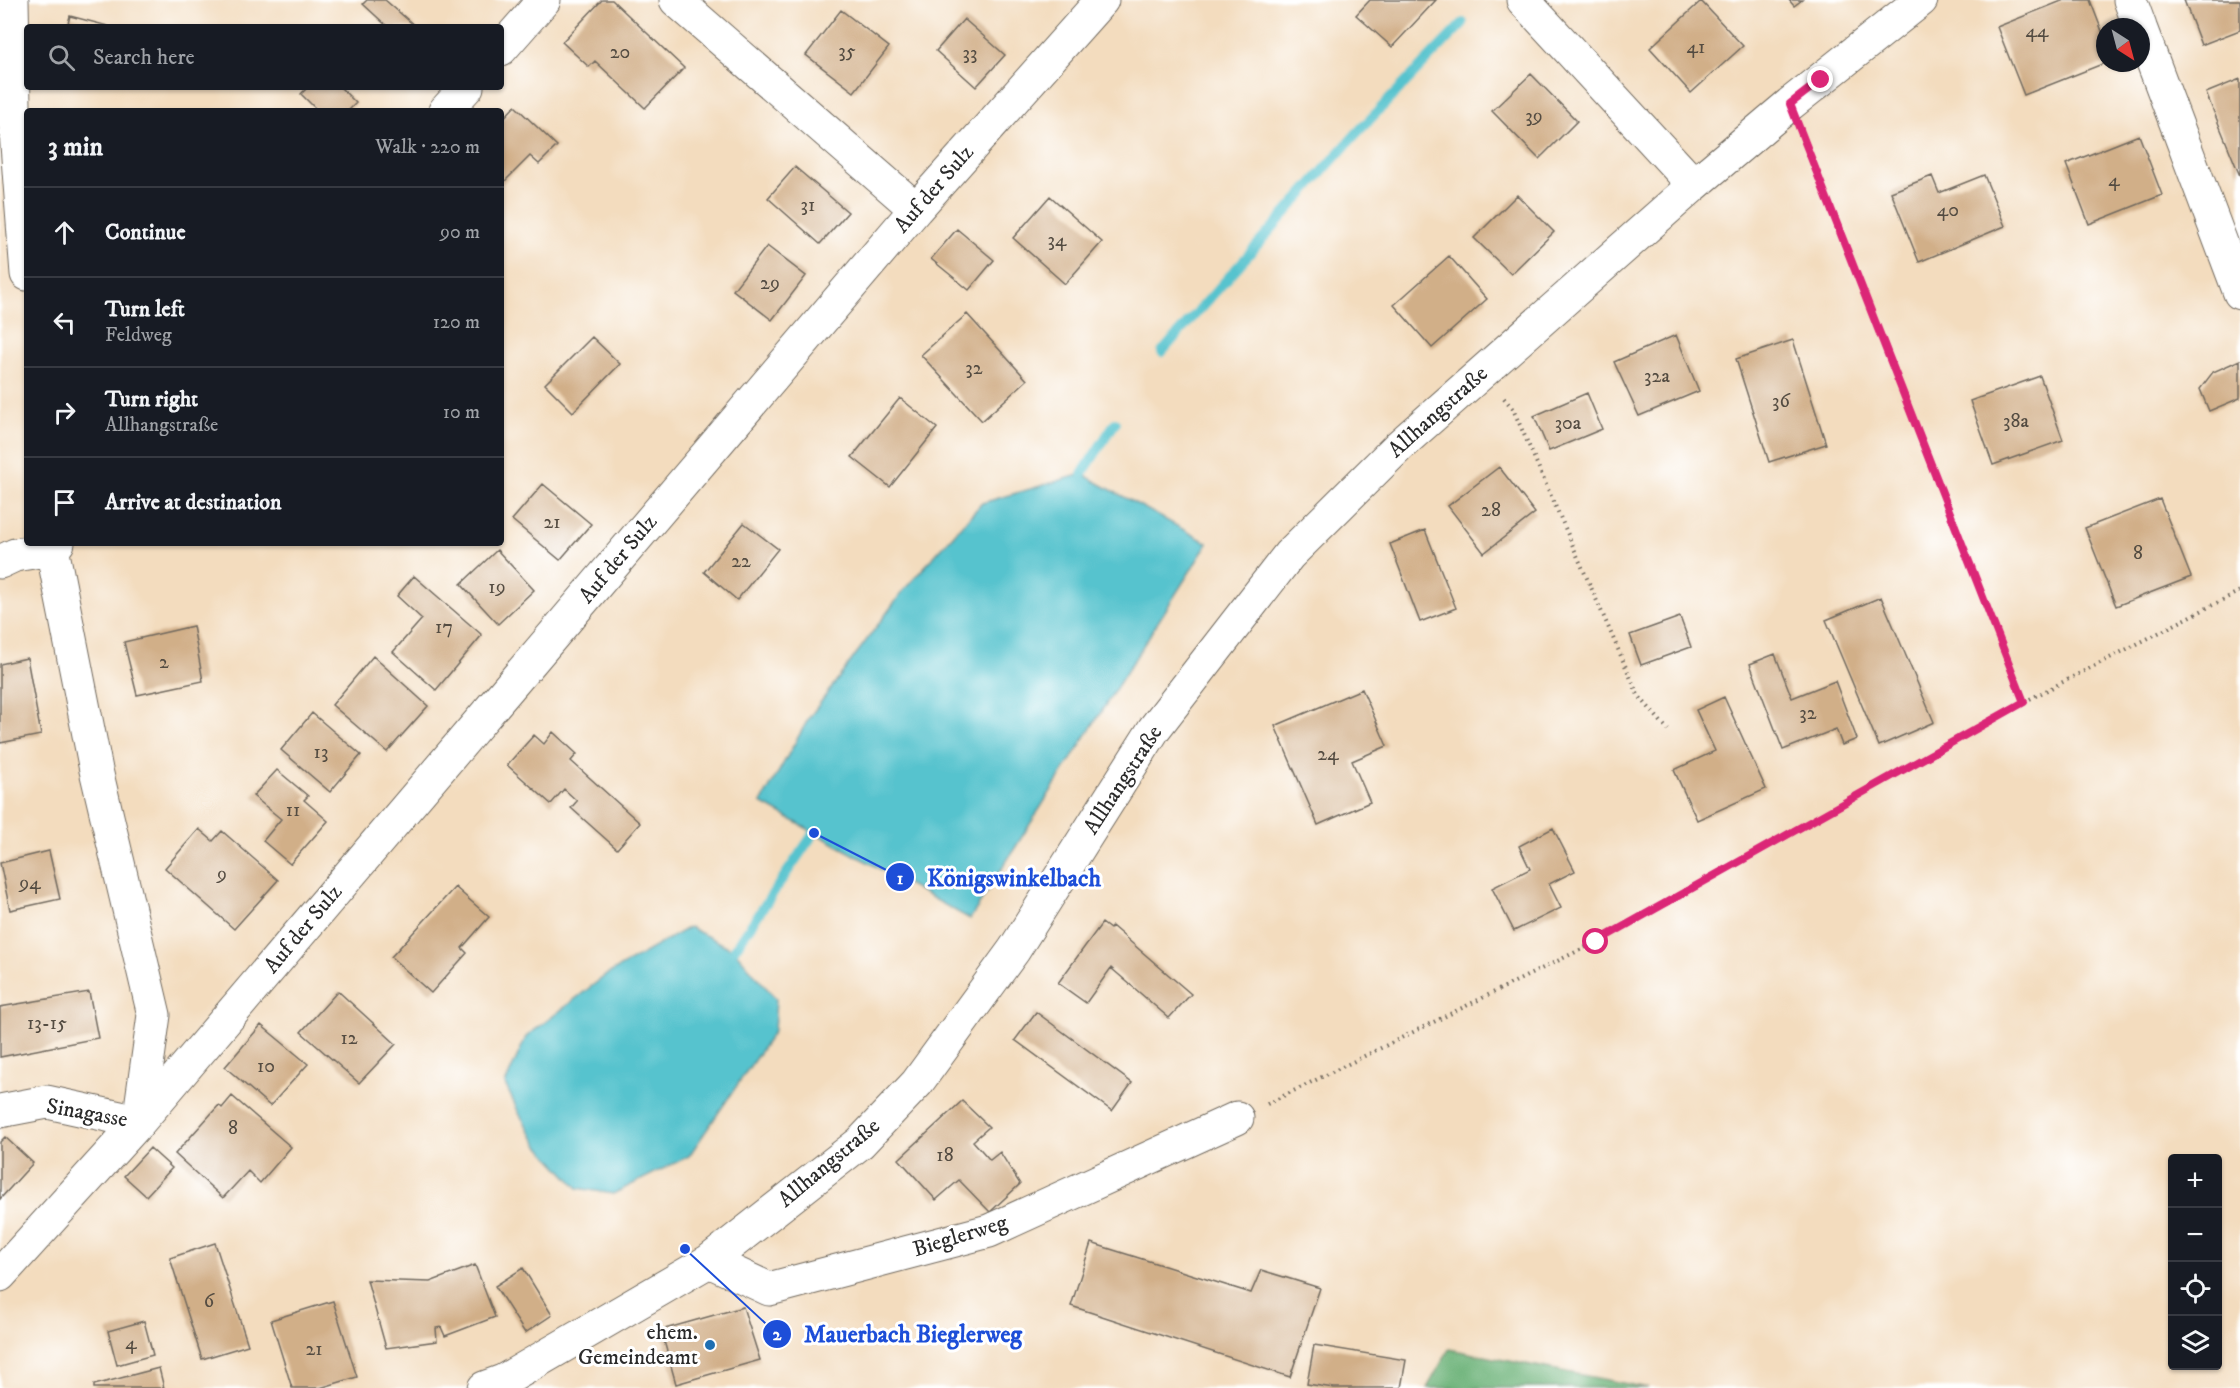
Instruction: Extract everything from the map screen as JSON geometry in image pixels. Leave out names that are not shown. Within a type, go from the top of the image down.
[{"type":"street","points":[[12,0],[7,107],[24,249]]},
{"type":"street","points":[[504,45],[544,0]]},
{"type":"street","points":[[676,0],[916,209]]},
{"type":"street","name":"Auf der Sulz","points":[[0,1275],[139,1122],[916,209],[1102,0]]},
{"type":"street","points":[[1523,0],[1694,185]]},
{"type":"street","name":"Allhangstraße","points":[[484,1388],[503,1381],[709,1261],[860,1143],[917,1083],[1014,950],[1154,729],[1289,555],[1399,446],[1694,185],[1790,104],[1920,0]]},
{"type":"street","points":[[2130,0],[2136,18]]},
{"type":"street","points":[[2150,55],[2240,293]]},
{"type":"street","points":[[448,108],[464,90]]},
{"type":"street","points":[[0,562],[15,555],[50,546]]},
{"type":"street","points":[[54,546],[96,770],[154,1015],[139,1122]]},
{"type":"street","name":"Sinagasse","points":[[0,1111],[47,1102],[139,1122]]},
{"type":"street","name":"Bieglerweg","points":[[709,1261],[769,1289],[989,1231],[1237,1118]]},
{"type":"path","points":[[1790,104],[2024,702]]},
{"type":"path","points":[[1483,371],[1513,409],[1638,695],[1668,730]]},
{"type":"path","points":[[1237,1118],[1596,942],[2024,702],[2240,591]]},
{"type":"green space","points":[[1449,1349],[1648,1388],[1427,1388]]},
{"type":"water","points":[[1082,474],[1208,543],[970,919],[761,803],[809,718],[903,591],[982,503]]},
{"type":"water","points":[[689,927],[734,950],[776,999],[774,1031],[689,1156],[613,1194],[578,1188],[539,1146],[505,1084],[526,1037],[606,975]]},
{"type":"building","points":[[367,0],[385,0],[413,24],[385,24],[363,4]]},
{"type":"building","points":[[602,0],[612,0],[684,68],[645,108],[595,61],[589,67],[562,42]]},
{"type":"building","points":[[1370,0],[1436,0],[1392,47],[1356,15]]},
{"type":"building","points":[[1789,0],[1802,0],[1794,6]]},
{"type":"building","points":[[2064,0],[2090,0],[2097,18],[2096,67],[2024,95],[1997,27]]},
{"type":"building","points":[[2184,0],[2240,0],[2240,30],[2201,45]]},
{"type":"building","points":[[1701,1],[1743,46],[1691,93],[1650,48]]},
{"type":"building","points":[[841,10],[889,47],[854,92],[806,55]]},
{"type":"building","points":[[70,16],[100,24],[68,24]]},
{"type":"building","points":[[964,19],[1005,55],[976,87],[936,51]]},
{"type":"building","points":[[1531,74],[1577,121],[1539,159],[1492,111]]},
{"type":"building","points":[[2240,79],[2240,176],[2206,93]]},
{"type":"building","points":[[305,90],[343,90],[356,103],[351,108],[315,108],[301,94]]},
{"type":"building","points":[[515,106],[557,146],[539,164],[530,156],[504,182],[504,118]]},
{"type":"building","points":[[2139,135],[2162,195],[2089,224],[2066,164]]},
{"type":"building","points":[[795,167],[848,212],[820,244],[768,198]]},
{"type":"building","points":[[1984,175],[2005,226],[1919,262],[1891,192],[1932,176],[1939,193]]},
{"type":"building","points":[[1517,195],[1554,232],[1511,274],[1474,238]]},
{"type":"building","points":[[1050,196],[1102,242],[1065,284],[1013,238]]},
{"type":"building","points":[[957,229],[994,260],[969,290],[931,259]]},
{"type":"building","points":[[767,246],[806,276],[772,320],[733,290]]},
{"type":"building","points":[[1449,256],[1487,299],[1432,348],[1394,305]]},
{"type":"building","points":[[967,314],[1027,380],[982,421],[921,355]]},
{"type":"building","points":[[1676,335],[1699,391],[1639,416],[1614,362]]},
{"type":"building","points":[[592,337],[620,364],[573,412],[545,384]]},
{"type":"building","points":[[1793,340],[1826,444],[1769,462],[1736,359]]},
{"type":"building","points":[[2240,360],[2240,398],[2209,411],[2200,389],[2213,372]]},
{"type":"building","points":[[2040,376],[2063,440],[1993,465],[1970,401]]},
{"type":"building","points":[[1587,393],[1602,429],[1549,451],[1534,416]]},
{"type":"building","points":[[900,398],[937,428],[890,487],[852,457]]},
{"type":"building","points":[[1499,467],[1535,513],[1484,553],[1448,506]]},
{"type":"building","points":[[543,484],[591,524],[560,560],[512,520]]},
{"type":"building","points":[[2160,499],[2191,577],[2116,606],[2085,528]]},
{"type":"building","points":[[744,523],[778,549],[737,600],[704,572]]},
{"type":"building","points":[[1425,530],[1456,608],[1420,622],[1390,544]]},
{"type":"building","points":[[497,550],[534,590],[498,624],[461,584]]},
{"type":"building","points":[[414,576],[482,635],[436,690],[393,652],[422,619],[397,596]]},
{"type":"building","points":[[1881,597],[1934,722],[1879,746],[1826,620]]},
{"type":"building","points":[[1680,617],[1691,647],[1641,665],[1630,635]]},
{"type":"building","points":[[193,626],[203,681],[137,695],[124,642]]},
{"type":"building","points":[[1775,654],[1792,698],[1835,681],[1857,739],[1842,745],[1836,729],[1783,750],[1750,664]]},
{"type":"building","points":[[373,656],[428,706],[387,752],[332,705]]},
{"type":"building","points":[[27,658],[41,735],[0,743],[0,664]]},
{"type":"building","points":[[1362,689],[1387,746],[1352,761],[1370,802],[1318,825],[1275,726]]},
{"type":"building","points":[[1724,697],[1766,789],[1697,820],[1674,770],[1715,751],[1696,710]]},
{"type":"building","points":[[312,713],[361,755],[330,792],[281,750]]},
{"type":"building","points":[[553,732],[577,754],[571,761],[640,823],[617,849],[571,808],[577,801],[564,789],[551,804],[507,765],[534,735],[544,744]]},
{"type":"building","points":[[277,770],[308,796],[304,800],[328,821],[290,864],[263,841],[281,819],[253,796]]},
{"type":"building","points":[[1553,828],[1575,871],[1549,884],[1561,908],[1514,931],[1492,888],[1530,869],[1519,846]]},
{"type":"building","points":[[199,829],[213,841],[222,831],[278,880],[234,929],[165,868]]},
{"type":"building","points":[[49,851],[60,899],[10,910],[0,863]]},
{"type":"building","points":[[455,887],[489,917],[462,948],[467,953],[431,993],[391,957]]},
{"type":"building","points":[[1102,923],[1110,929],[1112,926],[1191,994],[1169,1018],[1111,968],[1086,1003],[1058,983]]},
{"type":"building","points":[[338,991],[396,1044],[359,1083],[301,1032]]},
{"type":"building","points":[[89,992],[98,1038],[0,1057],[0,1007]]},
{"type":"building","points":[[1036,1012],[1132,1083],[1112,1111],[1015,1040]]},
{"type":"building","points":[[261,1025],[308,1064],[270,1106],[225,1067]]},
{"type":"building","points":[[232,1096],[291,1147],[260,1183],[248,1171],[223,1198],[175,1154],[219,1105],[222,1108]]},
{"type":"building","points":[[962,1101],[989,1127],[973,1141],[990,1160],[1000,1152],[1020,1184],[990,1212],[959,1180],[936,1200],[899,1159]]},
{"type":"building","points":[[5,1137],[33,1163],[0,1199],[0,1142]]},
{"type":"building","points":[[150,1148],[172,1168],[146,1196],[124,1176]]},
{"type":"building","points":[[215,1243],[248,1345],[202,1359],[170,1258]]},
{"type":"building","points":[[1091,1243],[1251,1293],[1261,1270],[1320,1288],[1290,1377],[1071,1306]]},
{"type":"building","points":[[475,1265],[495,1317],[445,1336],[441,1327],[436,1328],[437,1341],[386,1348],[367,1280],[430,1282]]},
{"type":"building","points":[[523,1268],[552,1315],[525,1333],[495,1286]]},
{"type":"building","points":[[333,1301],[357,1377],[320,1388],[292,1388],[271,1320]]},
{"type":"building","name":"ehem. Gemeindeamt","points":[[743,1307],[760,1360],[676,1384],[661,1330]]},
{"type":"building","points":[[144,1321],[153,1355],[117,1365],[108,1331]]},
{"type":"building","points":[[1314,1345],[1406,1360],[1401,1388],[1334,1388],[1307,1384]]},
{"type":"building","points":[[159,1368],[164,1388],[94,1388],[94,1385]]},
{"type":"waterway","points":[[1162,352],[1355,135],[1463,23]]},
{"type":"waterway","points":[[1082,474],[1115,423]]},
{"type":"waterway","points":[[734,950],[814,833]]},
{"type":"place","name":"Königswinkelbach","points":[[814,833]]},
{"type":"place","name":"Mauerbach Bieglerweg","points":[[685,1249]]},
{"type":"place","name":"ehem. Gemeindeamt","points":[[710,1345]]},
{"type":"route","points":[[1596,942],[2024,702],[1790,104],[1821,80]]}]
